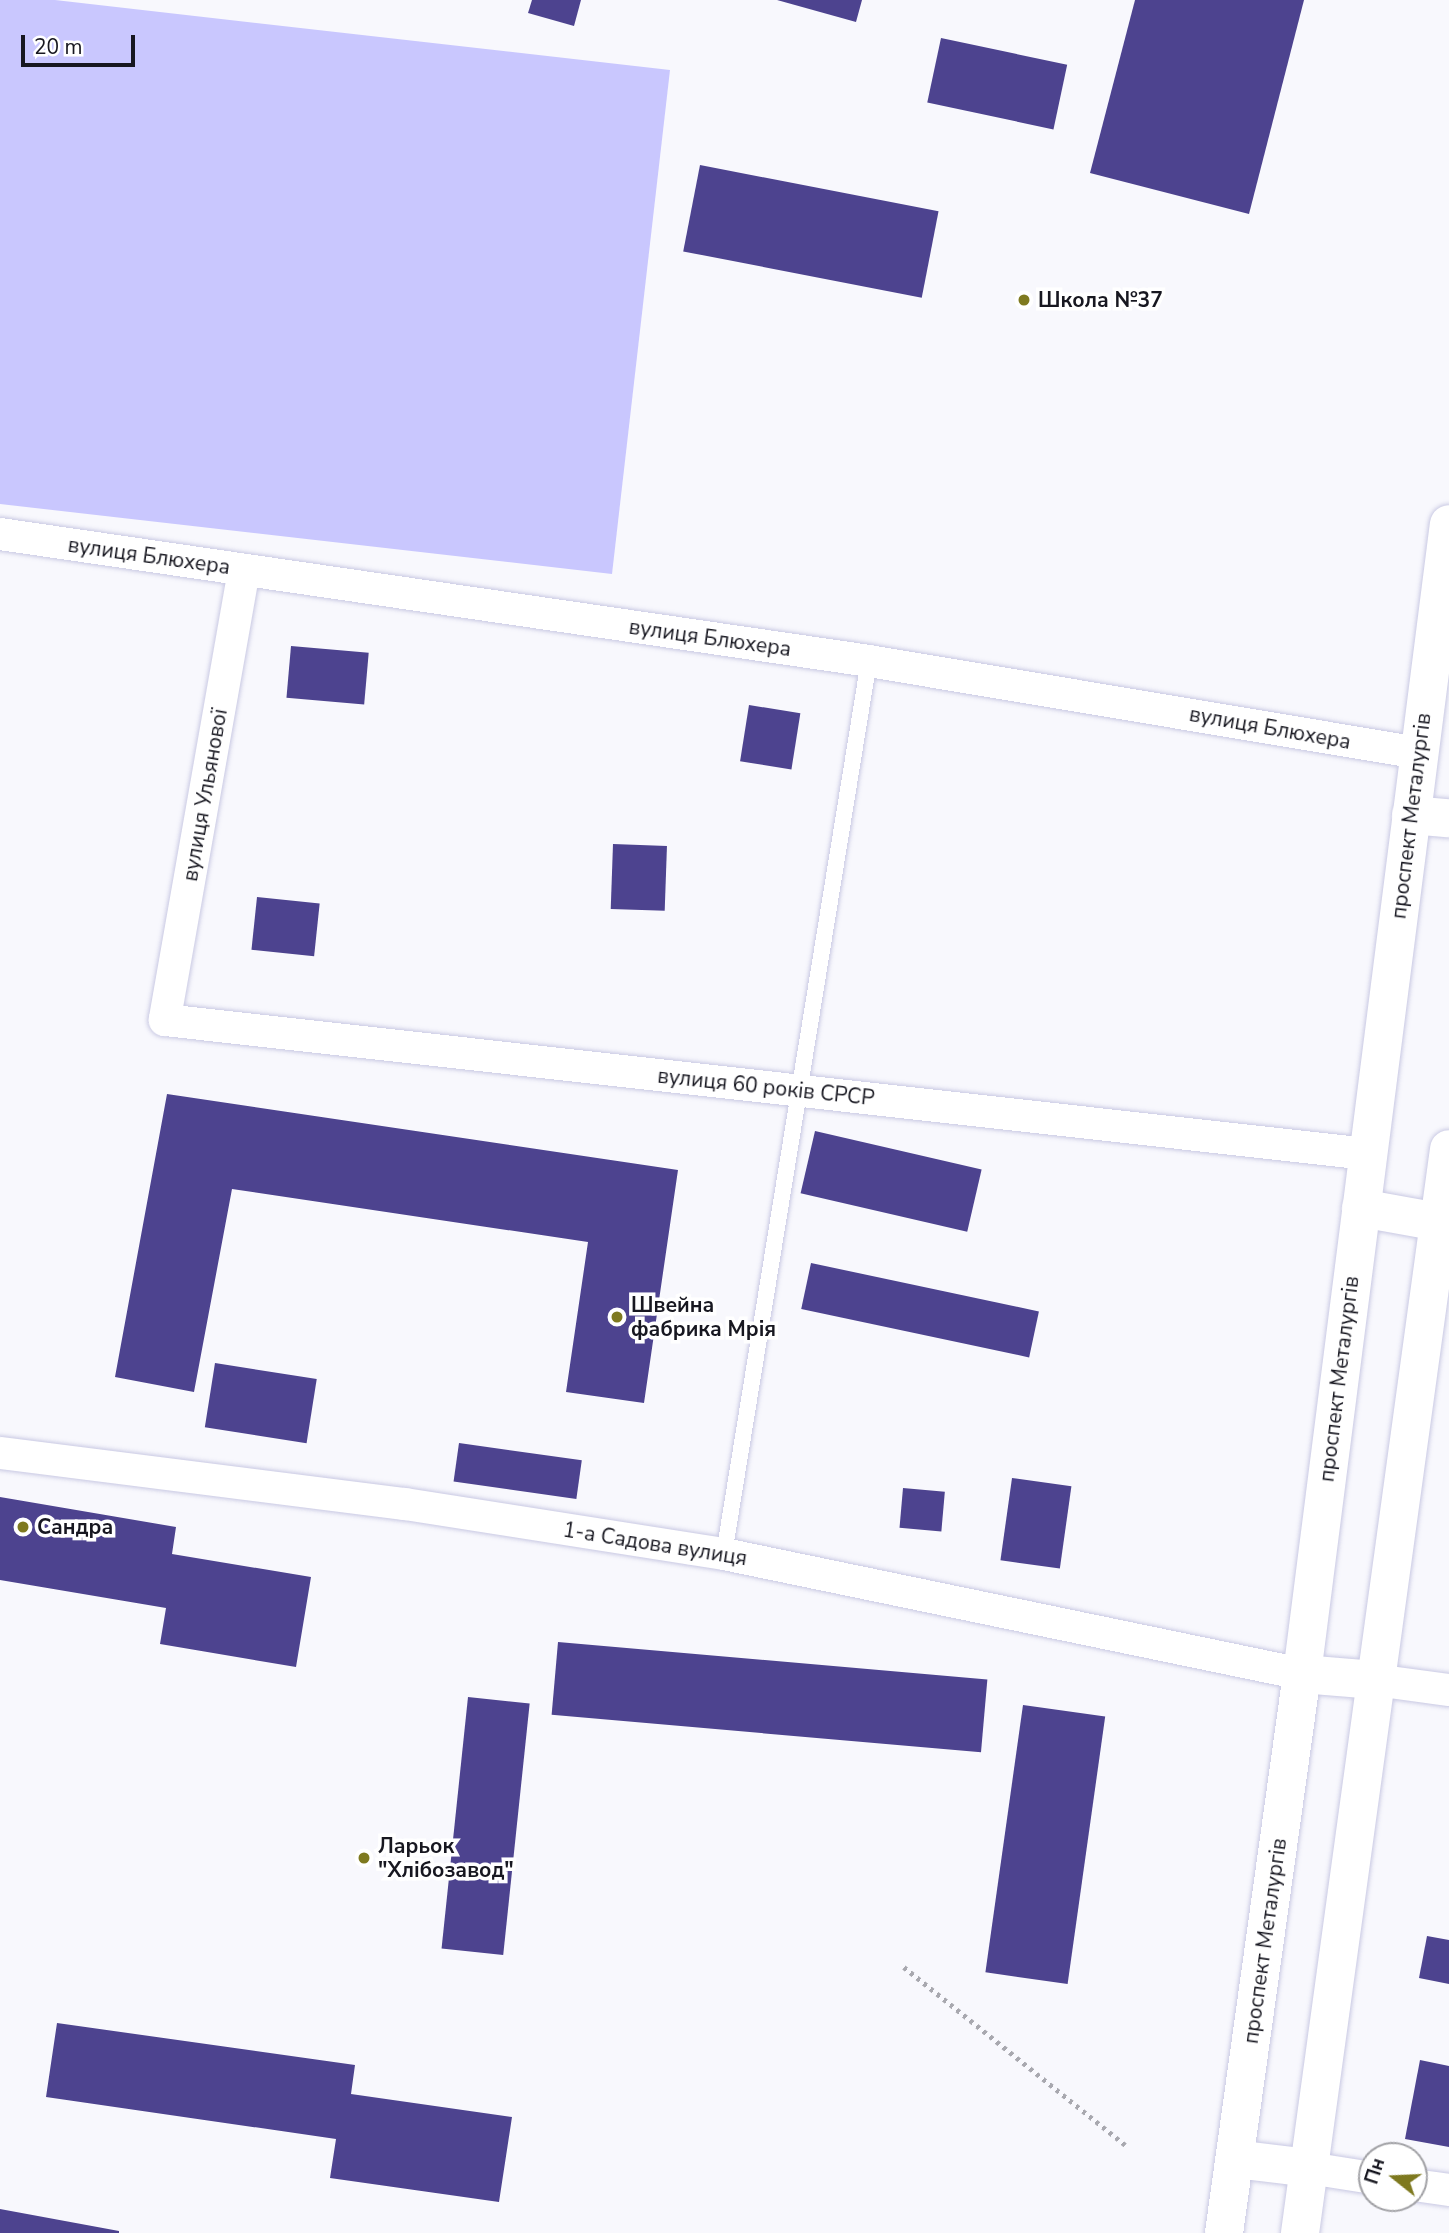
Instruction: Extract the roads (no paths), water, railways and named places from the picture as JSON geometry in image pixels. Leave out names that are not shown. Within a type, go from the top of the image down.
[{"type":"street","name":"проспект Металургів","points":[[1224,2233],[1303,1674],[1449,524]]},
{"type":"street","name":"вулиця Блюхера","points":[[0,534],[869,661],[1419,753]]},
{"type":"street","name":"вулиця Ульянової","points":[[165,1020],[244,570]]},
{"type":"street","points":[[1411,815],[1449,818]]},
{"type":"street","name":"вулиця 60 років СРСР","points":[[165,1020],[1368,1154]]},
{"type":"street","points":[[1300,2233],[1375,1680],[1444,1223],[1449,1149]]},
{"type":"street","points":[[1361,1208],[1444,1223]]},
{"type":"street","name":"1-а Садова вулиця","points":[[0,1453],[405,1504],[724,1554],[1303,1674]]},
{"type":"street","points":[[1303,1674],[1449,1690]]},
{"type":"street","points":[[1235,2159],[1358,2176]]},
{"type":"street","points":[[1428,2187],[1449,2190]]},
{"type":"lane","points":[[724,1554],[869,661]]},
{"type":"place","name":"Школа №37","points":[[1024,300]]},
{"type":"place","name":"Швейна фабрика Мрія","points":[[617,1317]]},
{"type":"place","name":"Сандра","points":[[23,1527]]},
{"type":"place","name":"Ларьок \"Хлібозавод\"","points":[[364,1858]]}]
